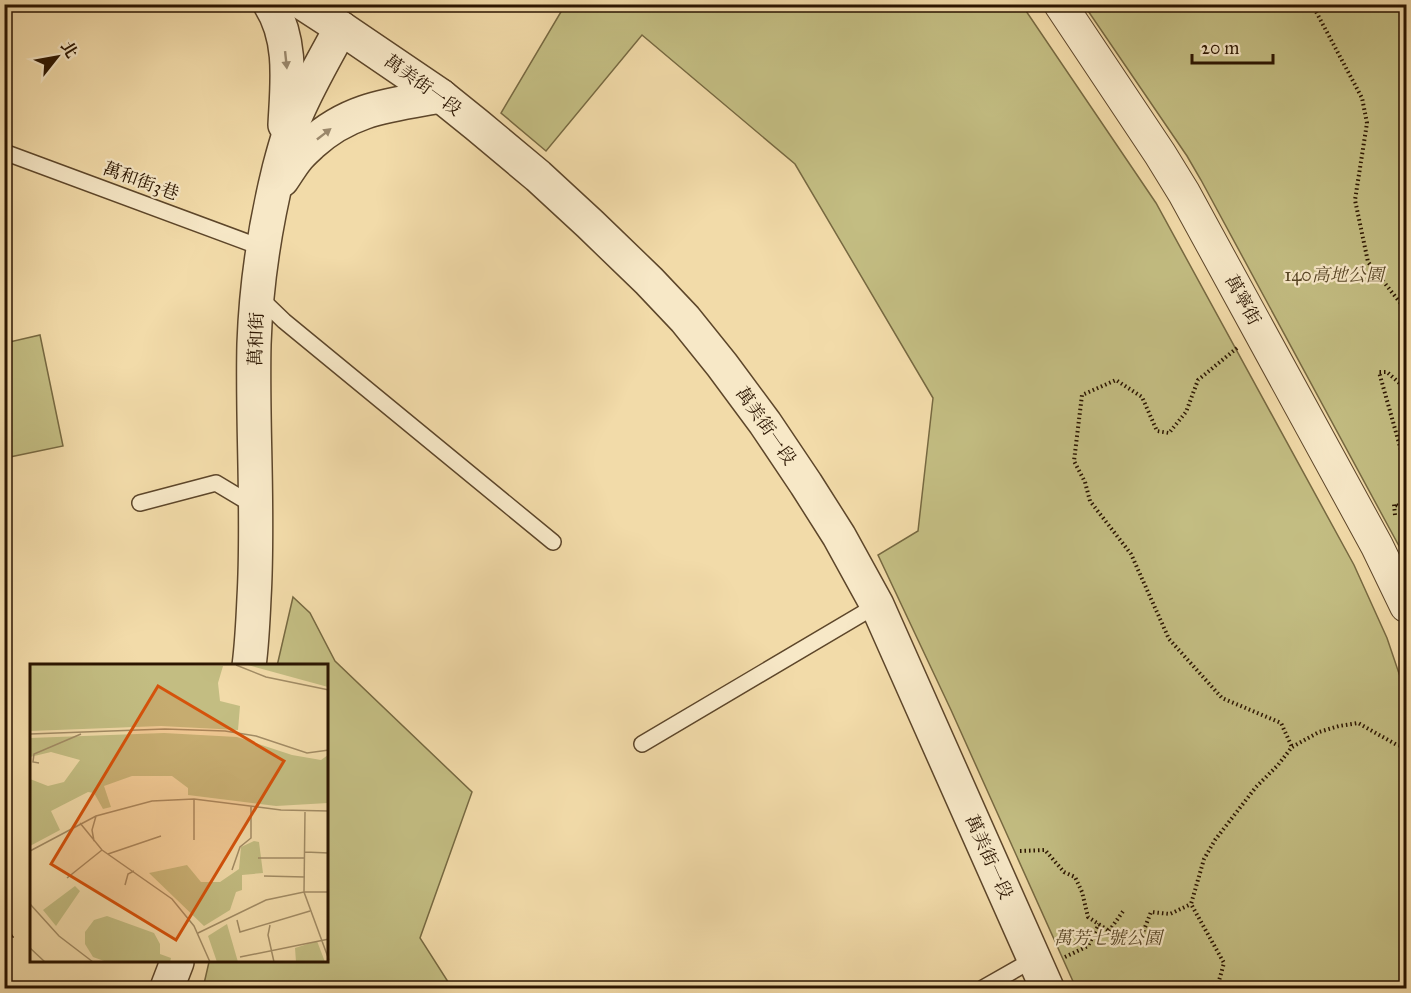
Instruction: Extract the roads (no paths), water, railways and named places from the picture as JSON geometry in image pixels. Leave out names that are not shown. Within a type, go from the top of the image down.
[{"type":"street","points":[[270,4],[283,33],[287,68],[284,151]]},
{"type":"street","name":"萬美街一段","points":[[303,4],[441,96],[538,176],[649,281],[685,319],[722,365],[765,423],[800,476],[849,553],[877,605],[1049,958],[1047,988]]},
{"type":"street","name":"萬寧街","points":[[1059,4],[1184,193],[1377,546],[1407,606]]},
{"type":"street","name":"萬和街","points":[[249,664],[256,561],[254,344],[263,248],[284,151],[300,105],[341,28]]},
{"type":"street","points":[[273,194],[299,156],[323,133],[343,120],[365,111],[441,96]]},
{"type":"street","points":[[167,988],[177,963]]},
{"type":"lane","name":"萬和街3巷","points":[[4,152],[263,248]]},
{"type":"lane","points":[[258,296],[284,321],[553,542]]},
{"type":"lane","points":[[140,503],[216,483],[256,507]]},
{"type":"lane","points":[[642,744],[877,605]]},
{"type":"lane","points":[[983,988],[1049,958]]},
{"type":"park label","name":"140高地公園","points":[[1334,275]]},
{"type":"park label","name":"萬芳七號公園","points":[[1108,938]]}]
